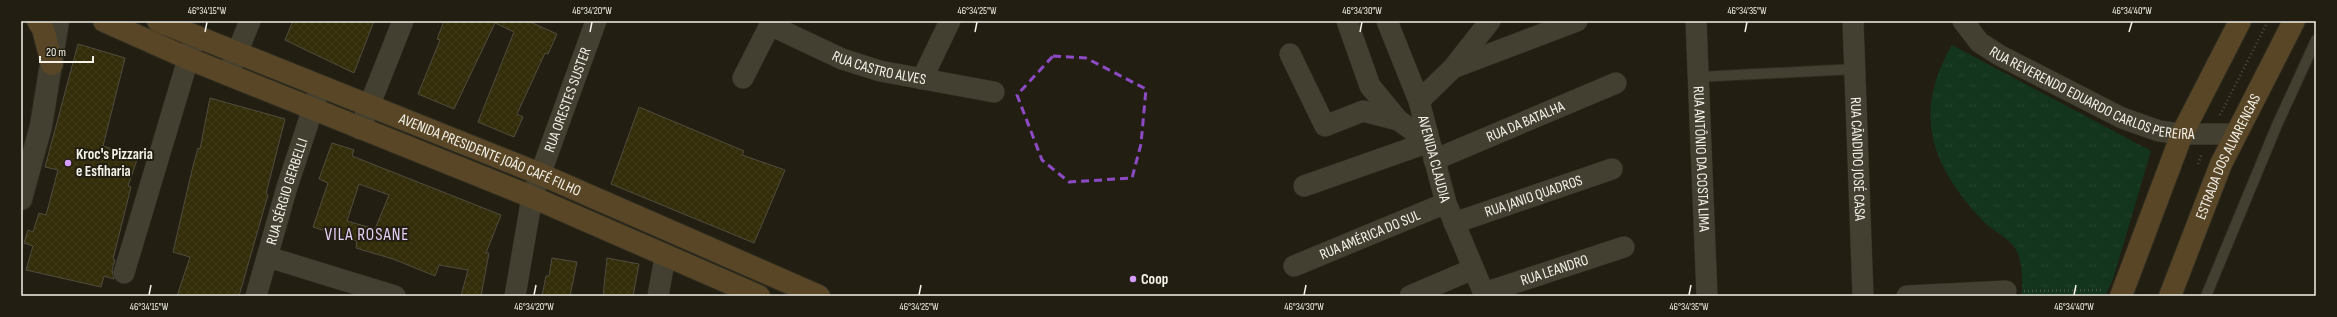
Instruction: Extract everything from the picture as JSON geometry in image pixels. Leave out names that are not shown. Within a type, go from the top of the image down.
[{"type":"main road","points":[[38,21],[43,29],[52,64]]},
{"type":"main road","name":"AVENIDA PRESIDENTE JOÃO CAFÉ FILHO","points":[[104,21],[187,58],[360,129],[532,197],[759,296]]},
{"type":"main road","name":"AVENIDA PRESIDENTE JOÃO CAFÉ FILHO","points":[[158,21],[368,107],[540,174],[808,294]]},
{"type":"main road","points":[[2123,293],[2182,134],[2240,21]]},
{"type":"main road","name":"ESTRADA DOS ALVARENGAS","points":[[2170,296],[2221,164],[2294,21]]},
{"type":"street","points":[[21,199],[41,126],[58,21]]},
{"type":"street","points":[[228,74],[250,21]]},
{"type":"street","points":[[360,129],[403,21]]},
{"type":"street","name":"RUA ORESTES SUSTER","points":[[515,296],[532,197],[596,21]]},
{"type":"street","points":[[922,79],[950,21]]},
{"type":"street","points":[[1346,21],[1370,86],[1398,120],[1431,151]]},
{"type":"street","name":"AVENIDA CLAUDIA","points":[[1387,21],[1418,101],[1446,204],[1484,295]]},
{"type":"street","points":[[1418,101],[1453,68],[1490,21]]},
{"type":"street","points":[[1453,68],[1577,21]]},
{"type":"street","name":"RUA ANTÔNIO DA COSTA LIMA","points":[[1696,21],[1707,296]]},
{"type":"street","name":"RUA CÂNDIDO JOSÉ CASA","points":[[1853,21],[1863,296]]},
{"type":"street","name":"RUA REVERENDO EDUARDO CARLOS PEREIRA","points":[[1963,21],[1979,42],[2064,89],[2122,118],[2159,131],[2182,134],[2235,134]]},
{"type":"street","points":[[743,78],[771,23]]},
{"type":"street","name":"RUA CASTRO ALVES","points":[[771,23],[842,59],[880,71],[994,92]]},
{"type":"street","points":[[124,272],[187,58],[195,36]]},
{"type":"street","points":[[1290,54],[1325,126],[1363,111],[1398,120]]},
{"type":"street","name":"RUA DA BATALHA","points":[[1304,186],[1431,151],[1616,83]]},
{"type":"street","name":"RUA SÉRGIO GERBELLI","points":[[256,296],[287,187],[320,87]]},
{"type":"street","name":"RUA JANIO QUADROS","points":[[1454,223],[1612,169]]},
{"type":"street","name":"RUA AMÉRICA DO SUL","points":[[1294,266],[1446,204]]},
{"type":"street","name":"RUA LEANDRO","points":[[1484,295],[1624,247]]},
{"type":"street","points":[[658,296],[665,256]]},
{"type":"street","points":[[268,257],[395,296]]},
{"type":"street","points":[[1410,296],[1473,269]]},
{"type":"street","points":[[1907,296],[2006,291]]},
{"type":"lane","points":[[2206,296],[2277,125],[2316,40]]},
{"type":"lane","points":[[1698,77],[1855,70]]},
{"type":"path","points":[[2006,291],[2123,293]]},
{"type":"highlighted area","points":[[1053,56],[1086,58],[1146,89],[1141,144],[1132,178],[1069,182],[1042,160],[1017,95]]},
{"type":"green space","points":[[1952,45],[2151,151],[2113,279],[2105,296],[2022,296],[2021,264],[2015,248],[2007,239],[1983,221],[1965,200],[1951,180],[1940,159],[1933,138],[1931,116],[1933,93],[1940,70]]},
{"type":"building","points":[[293,21],[374,21],[354,73],[285,40]]},
{"type":"building","points":[[444,21],[528,21],[557,34],[548,54],[545,53],[517,114],[523,117],[514,137],[478,122],[514,32],[495,23],[454,109],[418,94],[440,40],[437,39]]},
{"type":"building","points":[[78,44],[125,58],[103,146],[138,157],[128,186],[131,187],[113,259],[115,260],[112,270],[114,279],[104,276],[101,287],[26,270],[33,246],[24,243],[28,230],[33,232],[39,213],[46,215],[58,170],[45,167]]},
{"type":"building","points":[[210,98],[285,119],[266,194],[268,195],[239,296],[177,296],[190,257],[173,252],[192,170],[198,148],[200,149]]},
{"type":"building","points":[[639,107],[744,151],[742,155],[785,170],[754,243],[611,184]]},
{"type":"building","points":[[332,143],[354,150],[352,156],[501,215],[486,253],[489,253],[481,296],[461,296],[468,270],[439,265],[435,276],[393,259],[356,248],[357,241],[313,227],[328,183],[319,179]],"holes":[[[359,184],[389,195],[375,229],[347,221]]]},
{"type":"building","points":[[552,258],[577,262],[570,296],[542,296],[546,276],[549,276]]},
{"type":"building","points":[[607,258],[639,264],[633,296],[603,296]]},
{"type":"place","name":"Kroc's Pizzaria e Esfiharia","points":[[68,163]]},
{"type":"place","name":"Coop","points":[[1133,279]]},
{"type":"district","name":"VILA ROSANE","points":[[367,234]]}]
